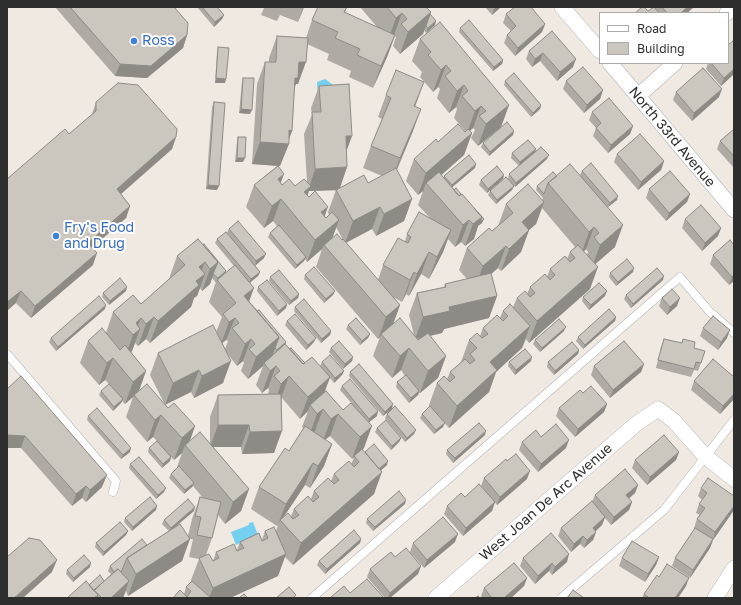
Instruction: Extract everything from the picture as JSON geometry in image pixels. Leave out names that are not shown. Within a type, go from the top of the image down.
[{"type":"street","points":[[562,7],[599,50]]},
{"type":"street","name":"North 33rd Avenue","points":[[611,64],[734,210]]},
{"type":"street","points":[[638,96],[674,64]]},
{"type":"street","name":"West Joan De Arc Avenue","points":[[436,598],[636,424],[658,409],[674,421],[705,456]]},
{"type":"street","points":[[705,456],[734,479]]},
{"type":"street","points":[[715,598],[734,568]]},
{"type":"lane","points":[[312,598],[680,277],[709,311],[734,333]]},
{"type":"lane","points":[[8,355],[116,481],[113,492]]},
{"type":"lane","points":[[561,598],[664,510],[734,420]]},
{"type":"water","points":[[325,79],[340,90],[318,99],[317,82]]},
{"type":"water","points":[[253,522],[258,535],[236,545],[231,532]]},
{"type":"building","name":"Ross","points":[[70,7],[174,7],[188,23],[187,35],[151,66],[120,64]]},
{"type":"building","points":[[202,7],[217,7],[224,15],[215,22]]},
{"type":"building","points":[[318,7],[347,7],[344,12],[395,35],[381,66],[357,55],[360,49],[335,38],[338,32],[312,20]]},
{"type":"building","points":[[387,7],[426,7],[431,12],[408,32],[401,24],[407,19],[402,13],[396,18]]},
{"type":"building","points":[[515,7],[531,7],[545,24],[518,48],[507,35],[516,26],[506,14]]},
{"type":"building","points":[[642,7],[648,11],[654,7],[658,12],[636,12]]},
{"type":"building","points":[[662,7],[687,7],[682,12],[666,12]]},
{"type":"building","points":[[430,14],[436,21],[428,28],[426,26]]},
{"type":"building","points":[[469,20],[503,60],[494,67],[460,28]]},
{"type":"building","points":[[440,22],[509,105],[486,124],[479,116],[486,111],[481,106],[475,111],[462,96],[468,91],[464,85],[457,91],[445,76],[451,71],[446,65],[441,70],[428,55],[431,52],[420,39]]},
{"type":"building","points":[[552,31],[576,59],[560,72],[543,53],[535,59],[529,51]]},
{"type":"building","points":[[277,36],[308,38],[306,62],[299,62],[298,78],[295,78],[292,131],[289,130],[289,144],[260,142],[265,62],[276,62]]},
{"type":"building","points":[[733,41],[734,42],[734,69],[724,78],[712,64],[729,64],[729,44]]},
{"type":"building","points":[[218,47],[229,48],[226,79],[216,78]]},
{"type":"building","points":[[583,67],[603,90],[587,105],[566,81]]},
{"type":"building","points":[[703,68],[722,89],[694,113],[676,92]]},
{"type":"building","points":[[396,70],[424,82],[414,106],[421,109],[400,158],[371,146],[391,98],[386,95]]},
{"type":"building","points":[[514,73],[541,105],[533,113],[505,81]]},
{"type":"building","points":[[243,78],[254,78],[252,110],[241,109]]},
{"type":"building","points":[[118,83],[138,85],[177,129],[176,137],[117,189],[130,206],[88,243],[97,253],[35,306],[21,291],[7,302],[7,179],[65,129],[69,134],[96,111],[96,102]]},
{"type":"building","points":[[349,84],[352,136],[346,136],[347,167],[315,169],[312,112],[321,112],[319,86]]},
{"type":"building","points":[[609,98],[633,126],[611,145],[596,128],[601,123],[592,112]]},
{"type":"building","points":[[214,102],[225,103],[219,186],[208,185]]},
{"type":"building","points":[[507,122],[514,131],[490,152],[483,143]]},
{"type":"building","points":[[458,124],[465,132],[468,129],[472,133],[426,173],[414,159],[436,139],[438,142]]},
{"type":"building","points":[[734,129],[734,156],[720,141]]},
{"type":"building","points":[[640,134],[664,161],[641,182],[617,154]]},
{"type":"building","points":[[238,137],[246,137],[245,158],[237,158]]},
{"type":"building","points":[[528,140],[536,149],[520,162],[512,153]]},
{"type":"building","points":[[541,147],[549,155],[516,183],[509,174]]},
{"type":"building","points":[[469,155],[476,164],[452,185],[444,176]]},
{"type":"building","points":[[591,163],[618,196],[610,203],[582,171]]},
{"type":"building","points":[[570,164],[623,225],[600,245],[594,237],[599,233],[594,227],[589,232],[548,183]]},
{"type":"building","points":[[278,166],[284,174],[278,179],[282,185],[289,179],[295,186],[304,179],[311,186],[304,192],[309,197],[315,191],[328,207],[321,212],[326,218],[332,212],[339,220],[315,240],[281,199],[272,206],[254,185]]},
{"type":"building","points":[[497,166],[504,175],[488,189],[481,180]]},
{"type":"building","points":[[396,168],[412,199],[384,214],[380,207],[353,221],[336,190],[364,175],[368,183]]},
{"type":"building","points":[[670,171],[690,194],[669,213],[649,189]]},
{"type":"building","points":[[439,172],[459,196],[462,194],[482,217],[473,224],[469,220],[463,225],[426,183]]},
{"type":"building","points":[[553,172],[557,176],[548,183],[544,194],[537,186]]},
{"type":"building","points":[[506,177],[514,186],[497,200],[490,191]]},
{"type":"building","points":[[528,184],[544,202],[522,222],[529,230],[509,249],[506,246],[483,266],[467,248],[489,228],[492,231],[513,213],[506,204]]},
{"type":"building","points":[[456,188],[461,194],[459,196],[454,190]]},
{"type":"building","points":[[701,205],[721,228],[705,243],[685,219]]},
{"type":"building","points":[[419,212],[451,230],[437,257],[429,252],[417,274],[414,272],[410,280],[383,265],[398,238],[408,243],[411,237],[407,234]]},
{"type":"building","points":[[238,221],[266,254],[256,261],[229,229]]},
{"type":"building","points":[[279,225],[306,257],[297,265],[270,233]]},
{"type":"building","points":[[226,232],[260,272],[251,279],[217,239]]},
{"type":"building","points":[[337,234],[400,305],[386,317],[324,245]]},
{"type":"building","points":[[198,239],[218,262],[210,269],[205,262],[199,267],[205,274],[196,281],[199,285],[158,321],[154,317],[146,324],[141,318],[136,323],[140,329],[133,335],[113,312],[133,295],[141,304],[185,265],[177,256]]},
{"type":"building","points":[[730,240],[734,245],[734,275],[732,277],[713,255]]},
{"type":"building","points":[[204,244],[226,271],[218,278],[213,274],[218,262],[203,245]]},
{"type":"building","points":[[578,245],[598,267],[537,321],[517,298],[525,291],[530,297],[535,293],[530,287],[545,274],[550,280],[555,275],[550,269],[565,256],[570,262],[575,258],[570,252]]},
{"type":"building","points":[[627,259],[634,268],[618,282],[610,273]]},
{"type":"building","points":[[235,265],[254,288],[244,296],[279,337],[256,357],[249,349],[255,344],[251,339],[245,344],[232,328],[239,323],[235,318],[229,322],[223,314],[236,303],[217,280]]},
{"type":"building","points":[[314,267],[335,291],[326,299],[305,275]]},
{"type":"building","points":[[657,268],[664,276],[633,304],[626,295]]},
{"type":"building","points":[[279,270],[299,294],[291,301],[270,277]]},
{"type":"building","points":[[491,273],[497,296],[449,307],[450,311],[423,317],[417,293],[446,287],[445,284]]},
{"type":"building","points":[[120,278],[127,287],[110,301],[103,293]]},
{"type":"building","points":[[267,280],[287,304],[279,311],[258,287]]},
{"type":"building","points":[[599,283],[607,291],[591,305],[583,297]]},
{"type":"building","points":[[672,289],[680,298],[670,307],[662,298]]},
{"type":"building","points":[[99,296],[106,305],[58,347],[51,338]]},
{"type":"building","points":[[304,299],[331,331],[322,339],[295,307]]},
{"type":"building","points":[[510,304],[530,326],[490,362],[497,370],[457,406],[437,383],[444,376],[450,382],[455,377],[450,372],[465,359],[470,364],[475,360],[470,354],[477,348],[469,340],[477,333],[482,338],[488,334],[483,328],[497,315],[503,321],[508,316],[503,311]]},
{"type":"building","points":[[609,309],[616,317],[585,345],[578,337]]},
{"type":"building","points":[[259,310],[286,342],[277,350],[275,348],[279,337],[257,311]]},
{"type":"building","points":[[295,314],[316,338],[308,345],[287,321]]},
{"type":"building","points":[[713,316],[730,330],[721,342],[703,328]]},
{"type":"building","points":[[356,318],[370,334],[362,341],[348,325]]},
{"type":"building","points":[[400,318],[418,340],[428,333],[446,356],[428,371],[409,348],[400,356],[381,334]]},
{"type":"building","points":[[559,319],[566,327],[542,348],[535,340]]},
{"type":"building","points":[[213,325],[231,361],[202,376],[199,370],[173,383],[158,353]]},
{"type":"building","points":[[102,328],[120,350],[125,345],[146,371],[133,382],[113,358],[107,363],[88,341]]},
{"type":"building","points":[[664,339],[682,343],[683,339],[695,342],[694,348],[705,351],[701,363],[696,362],[694,369],[658,360]]},
{"type":"building","points":[[339,341],[353,357],[345,364],[331,348]]},
{"type":"building","points":[[624,341],[644,364],[613,390],[594,366]]},
{"type":"building","points":[[572,342],[579,350],[555,371],[548,362]]},
{"type":"building","points":[[285,344],[303,364],[312,357],[330,377],[308,397],[289,376],[281,384],[274,376],[280,371],[276,366],[270,371],[264,363]]},
{"type":"building","points":[[291,348],[305,363],[303,364],[290,349]]},
{"type":"building","points":[[525,349],[532,357],[516,370],[509,362]]},
{"type":"building","points":[[330,355],[344,371],[335,378],[322,362]]},
{"type":"building","points":[[713,359],[734,377],[734,394],[723,406],[694,381]]},
{"type":"building","points":[[359,364],[393,404],[385,412],[350,372]]},
{"type":"building","points":[[406,375],[419,391],[411,398],[397,382]]},
{"type":"building","points":[[21,376],[107,475],[90,490],[86,486],[76,494],[25,436],[7,436],[7,389]]},
{"type":"building","points":[[350,379],[378,411],[369,419],[342,386]]},
{"type":"building","points":[[109,384],[123,399],[114,407],[101,391]]},
{"type":"building","points":[[147,384],[168,408],[174,403],[195,426],[182,438],[161,415],[155,420],[134,395]]},
{"type":"building","points":[[591,386],[607,404],[578,429],[559,408],[580,390],[583,393]]},
{"type":"building","points":[[326,391],[343,410],[351,403],[372,426],[360,437],[338,414],[331,419],[323,409],[317,414],[310,405]]},
{"type":"building","points":[[281,394],[282,431],[250,432],[249,425],[218,425],[218,395]]},
{"type":"building","points":[[395,406],[416,430],[407,438],[387,414]]},
{"type":"building","points":[[430,406],[445,423],[436,430],[422,414]]},
{"type":"building","points":[[97,408],[131,448],[123,455],[88,416]]},
{"type":"building","points":[[386,420],[401,438],[392,446],[377,428]]},
{"type":"building","points":[[479,423],[486,431],[455,458],[447,450]]},
{"type":"building","points":[[556,424],[569,440],[541,464],[522,442],[536,430],[541,437]]},
{"type":"building","points":[[305,426],[332,444],[318,466],[313,463],[286,504],[259,487],[285,448],[289,451]]},
{"type":"building","points":[[200,432],[249,489],[233,502],[185,445]]},
{"type":"building","points":[[664,435],[679,452],[650,477],[635,460]]},
{"type":"building","points":[[157,441],[171,457],[163,464],[149,448]]},
{"type":"building","points":[[374,444],[388,461],[379,469],[365,452]]},
{"type":"building","points":[[362,449],[382,472],[301,543],[280,520],[288,513],[293,519],[299,515],[294,509],[308,496],[313,502],[319,497],[314,491],[328,478],[334,484],[339,480],[334,474],[349,461],[354,467],[359,462],[354,456]]},
{"type":"building","points":[[516,454],[530,471],[500,497],[484,478],[506,459],[507,461]]},
{"type":"building","points":[[139,457],[166,488],[158,495],[130,464]]},
{"type":"building","points":[[179,466],[194,483],[185,490],[171,474]]},
{"type":"building","points":[[625,469],[638,485],[626,495],[632,502],[614,517],[595,495]]},
{"type":"building","points":[[708,478],[734,496],[734,506],[715,532],[697,519],[705,508],[699,504],[707,493],[701,488]]},
{"type":"building","points":[[479,484],[495,502],[466,528],[447,506],[461,493],[465,497]]},
{"type":"building","points":[[399,491],[406,500],[375,527],[367,519]]},
{"type":"building","points":[[150,497],[157,506],[133,527],[125,518]]},
{"type":"building","points":[[200,497],[221,502],[212,538],[197,535],[201,517],[195,516]]},
{"type":"building","points":[[188,499],[195,507],[171,528],[164,520]]},
{"type":"building","points":[[592,501],[605,517],[593,528],[596,532],[587,540],[583,536],[574,544],[561,528]]},
{"type":"building","points":[[443,517],[458,534],[427,560],[413,543]]},
{"type":"building","points":[[120,522],[128,531],[104,552],[96,543]]},
{"type":"building","points":[[180,524],[190,539],[136,574],[127,558]]},
{"type":"building","points":[[274,527],[286,554],[213,588],[199,558],[209,554],[213,561],[219,558],[216,552],[234,544],[237,551],[244,548],[240,542],[259,533],[262,541],[268,538],[265,531]]},
{"type":"building","points":[[695,528],[713,539],[693,570],[675,558]]},
{"type":"building","points":[[354,530],[361,539],[327,569],[319,561]]},
{"type":"building","points":[[551,533],[569,554],[555,567],[552,563],[538,576],[523,558]]},
{"type":"building","points":[[29,538],[40,540],[57,560],[14,598],[7,598],[7,557]]},
{"type":"building","points":[[142,539],[147,545],[127,558],[121,572],[118,569],[114,572],[110,566]]},
{"type":"building","points":[[632,541],[659,557],[648,574],[622,558]]},
{"type":"building","points":[[406,548],[421,566],[390,593],[370,569],[391,552],[395,557]]},
{"type":"building","points":[[84,555],[91,563],[74,578],[67,570]]},
{"type":"building","points":[[514,563],[527,578],[504,598],[492,598],[484,588]]},
{"type":"building","points":[[667,564],[689,578],[675,598],[649,598],[644,594],[657,575],[659,577]]},
{"type":"building","points":[[118,569],[129,581],[111,598],[102,598],[94,590]]},
{"type":"building","points":[[100,575],[104,581],[94,591],[89,585]]},
{"type":"building","points":[[367,579],[384,598],[331,597],[344,586],[350,593]]},
{"type":"building","points":[[86,581],[98,595],[94,598],[67,598]]},
{"type":"building","points":[[192,581],[211,598],[173,598],[180,590],[187,597],[191,591],[186,587]]},
{"type":"building","points":[[289,587],[296,595],[293,598],[276,598]]},
{"type":"building","points":[[573,590],[584,598],[567,598]]},
{"type":"building","points":[[244,594],[248,598],[239,598]]},
{"type":"place","name":"Ross","points":[[134,41]]},
{"type":"place","name":"Fry's Food and Drug","points":[[56,236]]}]
